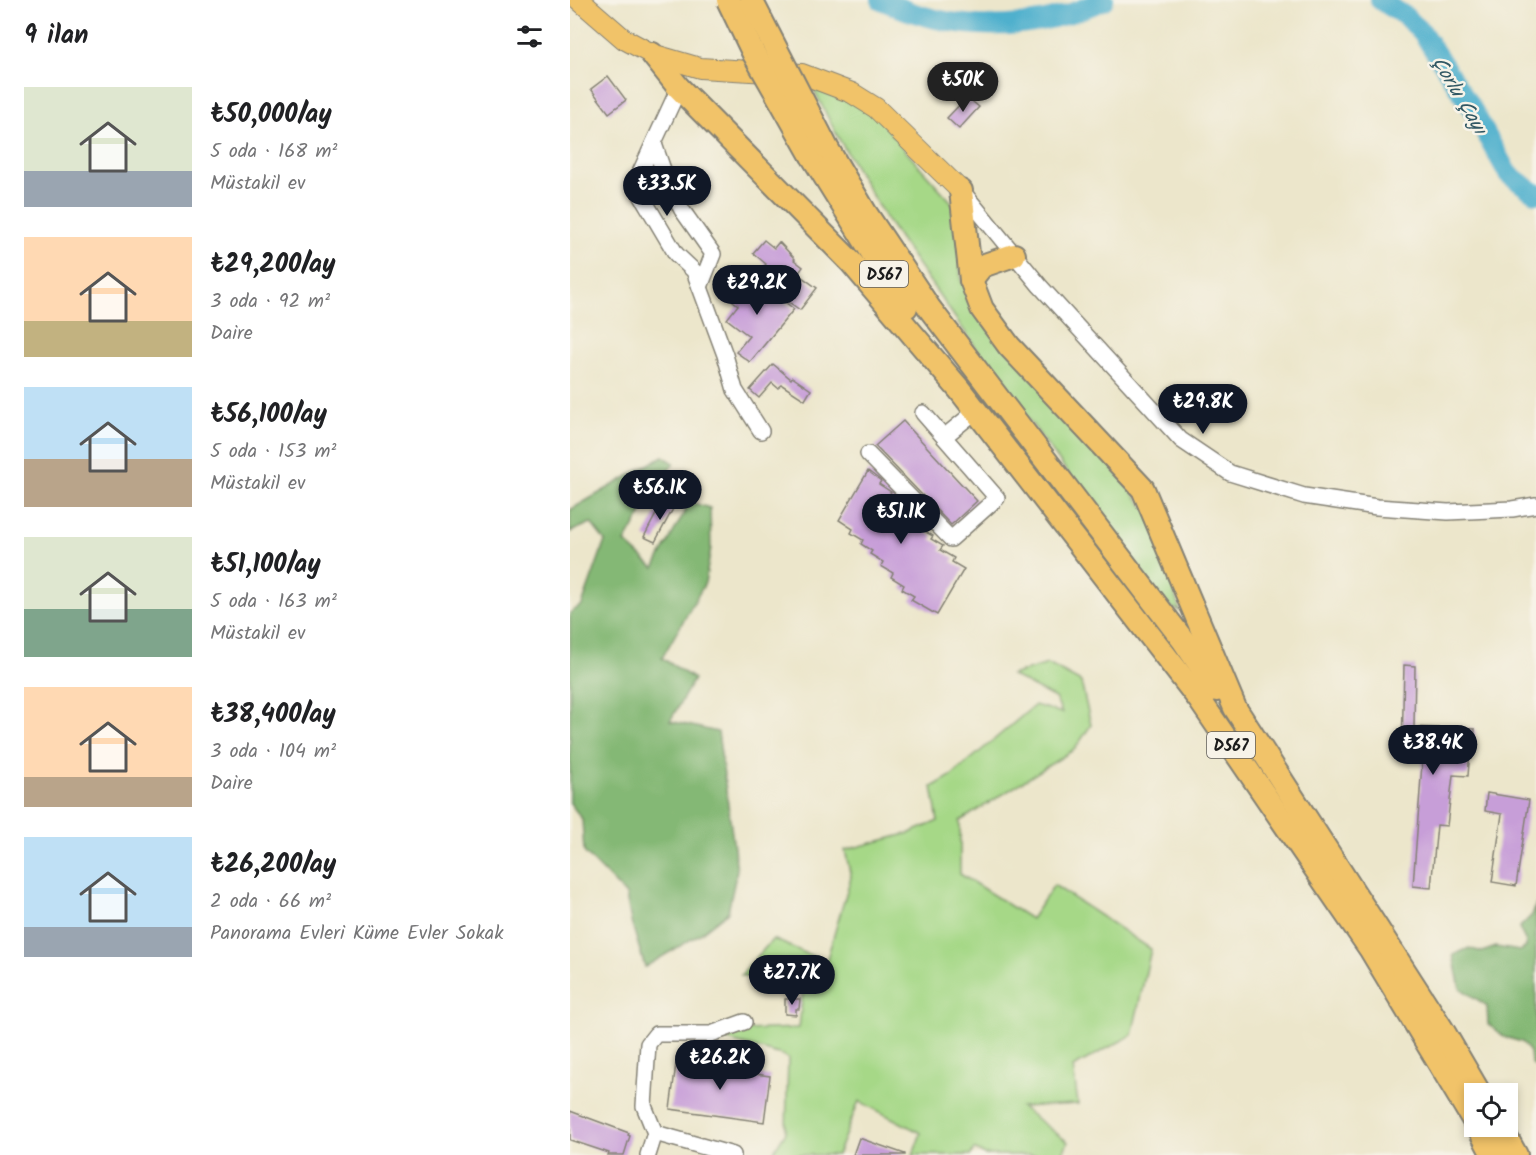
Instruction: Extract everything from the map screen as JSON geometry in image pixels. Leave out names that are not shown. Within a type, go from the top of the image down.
[{"type":"highway","name":"D567","points":[[728,0],[753,52],[930,309],[1183,640],[1331,857],[1442,1029],[1474,1083]]},
{"type":"highway","name":"D567","points":[[751,0],[820,152],[883,273],[959,389],[1199,699],[1371,950],[1464,1104]]},
{"type":"highway","points":[[652,54],[679,88],[851,262],[959,389]]},
{"type":"highway","points":[[961,191],[971,280],[982,309],[1009,345],[1143,489],[1235,708],[1331,857]]},
{"type":"highway","points":[[971,280],[982,266],[1014,255]]},
{"type":"highway","points":[[1484,1137],[1493,1155]]},
{"type":"highway","points":[[1506,1137],[1516,1155]]},
{"type":"main road","points":[[579,0],[624,39],[652,54],[700,68],[802,74],[852,93],[876,108],[961,191]]},
{"type":"main road","points":[[598,0],[631,28],[652,54]]},
{"type":"street","points":[[679,88],[638,177],[641,195],[676,254],[694,271],[725,355],[735,390],[760,431]]},
{"type":"street","points":[[654,144],[667,181],[682,210],[713,254],[700,287]]},
{"type":"street","points":[[961,191],[1040,286],[1181,440],[1230,473],[1304,496],[1377,507],[1448,512],[1512,509],[1536,504]]},
{"type":"street","points":[[944,437],[976,411]]},
{"type":"street","points":[[868,454],[951,539],[997,498],[923,413]]},
{"type":"street","points":[[648,1155],[655,1133],[644,1106],[648,1044],[656,1034],[711,1034],[744,1022]]},
{"type":"street","points":[[655,1133],[733,1155]]},
{"type":"green space","points":[[809,80],[870,107],[901,146],[957,208],[961,281],[1149,513],[1180,611],[1170,607],[1156,592],[991,369],[886,219],[839,139]]},
{"type":"green space","points":[[663,456],[674,463],[658,485],[625,542],[654,568],[690,502],[710,508],[711,548],[705,583],[662,658],[694,679],[670,721],[718,732],[737,870],[728,912],[700,934],[645,967],[626,895],[584,852],[582,819],[570,803],[570,613],[582,605],[605,541],[591,523],[570,532],[570,510]]},
{"type":"green space","points":[[1048,664],[1081,682],[1091,725],[1075,749],[960,821],[960,874],[1031,919],[1054,885],[1151,949],[1132,1035],[1073,1067],[1078,1104],[1021,1107],[1068,1142],[1062,1155],[985,1155],[974,1149],[971,1155],[913,1155],[921,1133],[859,1101],[837,1155],[771,1155],[786,1132],[788,1059],[782,1055],[724,1039],[744,1030],[799,1028],[803,992],[741,975],[773,939],[826,962],[851,877],[845,850],[910,833],[938,821],[932,787],[951,776],[1035,705],[1062,713],[1055,698],[1011,675]]},
{"type":"green space","points":[[1536,904],[1536,1067],[1531,1063],[1530,1052],[1522,1042],[1504,1037],[1488,1024],[1487,1006],[1460,988],[1453,955],[1469,948],[1482,952],[1496,947],[1520,951],[1526,947],[1526,942],[1519,928],[1532,915]]},
{"type":"building","points":[[608,76],[626,100],[609,113],[591,89]]},
{"type":"building","points":[[967,97],[979,107],[959,129],[947,118]]},
{"type":"building","points":[[764,240],[774,248],[779,242],[803,267],[798,274],[817,288],[800,310],[789,302],[798,290],[763,268],[766,264],[753,253]]},
{"type":"building","points":[[755,279],[794,309],[750,362],[736,352],[749,336],[727,319],[738,305],[722,292],[730,283],[743,295]]},
{"type":"building","points":[[773,364],[791,379],[792,377],[811,390],[805,400],[782,385],[778,388],[772,383],[759,398],[750,390]]},
{"type":"building","points":[[903,421],[977,501],[951,525],[875,446]]},
{"type":"building","points":[[868,471],[881,481],[879,484],[891,492],[889,495],[901,501],[899,505],[912,513],[910,517],[922,524],[919,528],[933,536],[931,539],[943,546],[940,550],[954,558],[952,562],[964,569],[937,615],[911,600],[914,596],[902,589],[904,585],[891,577],[893,573],[881,566],[883,562],[870,554],[872,551],[861,544],[863,540],[851,533],[853,529],[839,520]]},
{"type":"building","points":[[664,499],[675,505],[655,542],[644,537]]},
{"type":"building","points":[[1404,665],[1415,666],[1414,727],[1475,729],[1474,751],[1470,751],[1468,776],[1453,775],[1447,826],[1437,825],[1431,888],[1413,886],[1423,750],[1402,750]]},
{"type":"building","points":[[1487,793],[1529,800],[1516,886],[1492,882],[1502,814],[1485,811]]},
{"type":"building","points":[[785,999],[800,999],[796,1015],[785,1014]]},
{"type":"building","points":[[700,1057],[735,1062],[733,1071],[770,1076],[764,1122],[670,1109],[676,1064],[699,1067]]},
{"type":"building","points":[[570,1111],[629,1133],[624,1155],[608,1155],[609,1153],[570,1140]]},
{"type":"building","points":[[859,1138],[905,1154],[905,1155],[853,1155]]},
{"type":"waterway","name":"Çorlu Çayı","points":[[881,0],[937,19],[993,26],[1049,19],[1104,0]]},
{"type":"waterway","name":"Çorlu Çayı","points":[[1380,0],[1405,16],[1422,32],[1474,112],[1508,174],[1536,194]]}]
